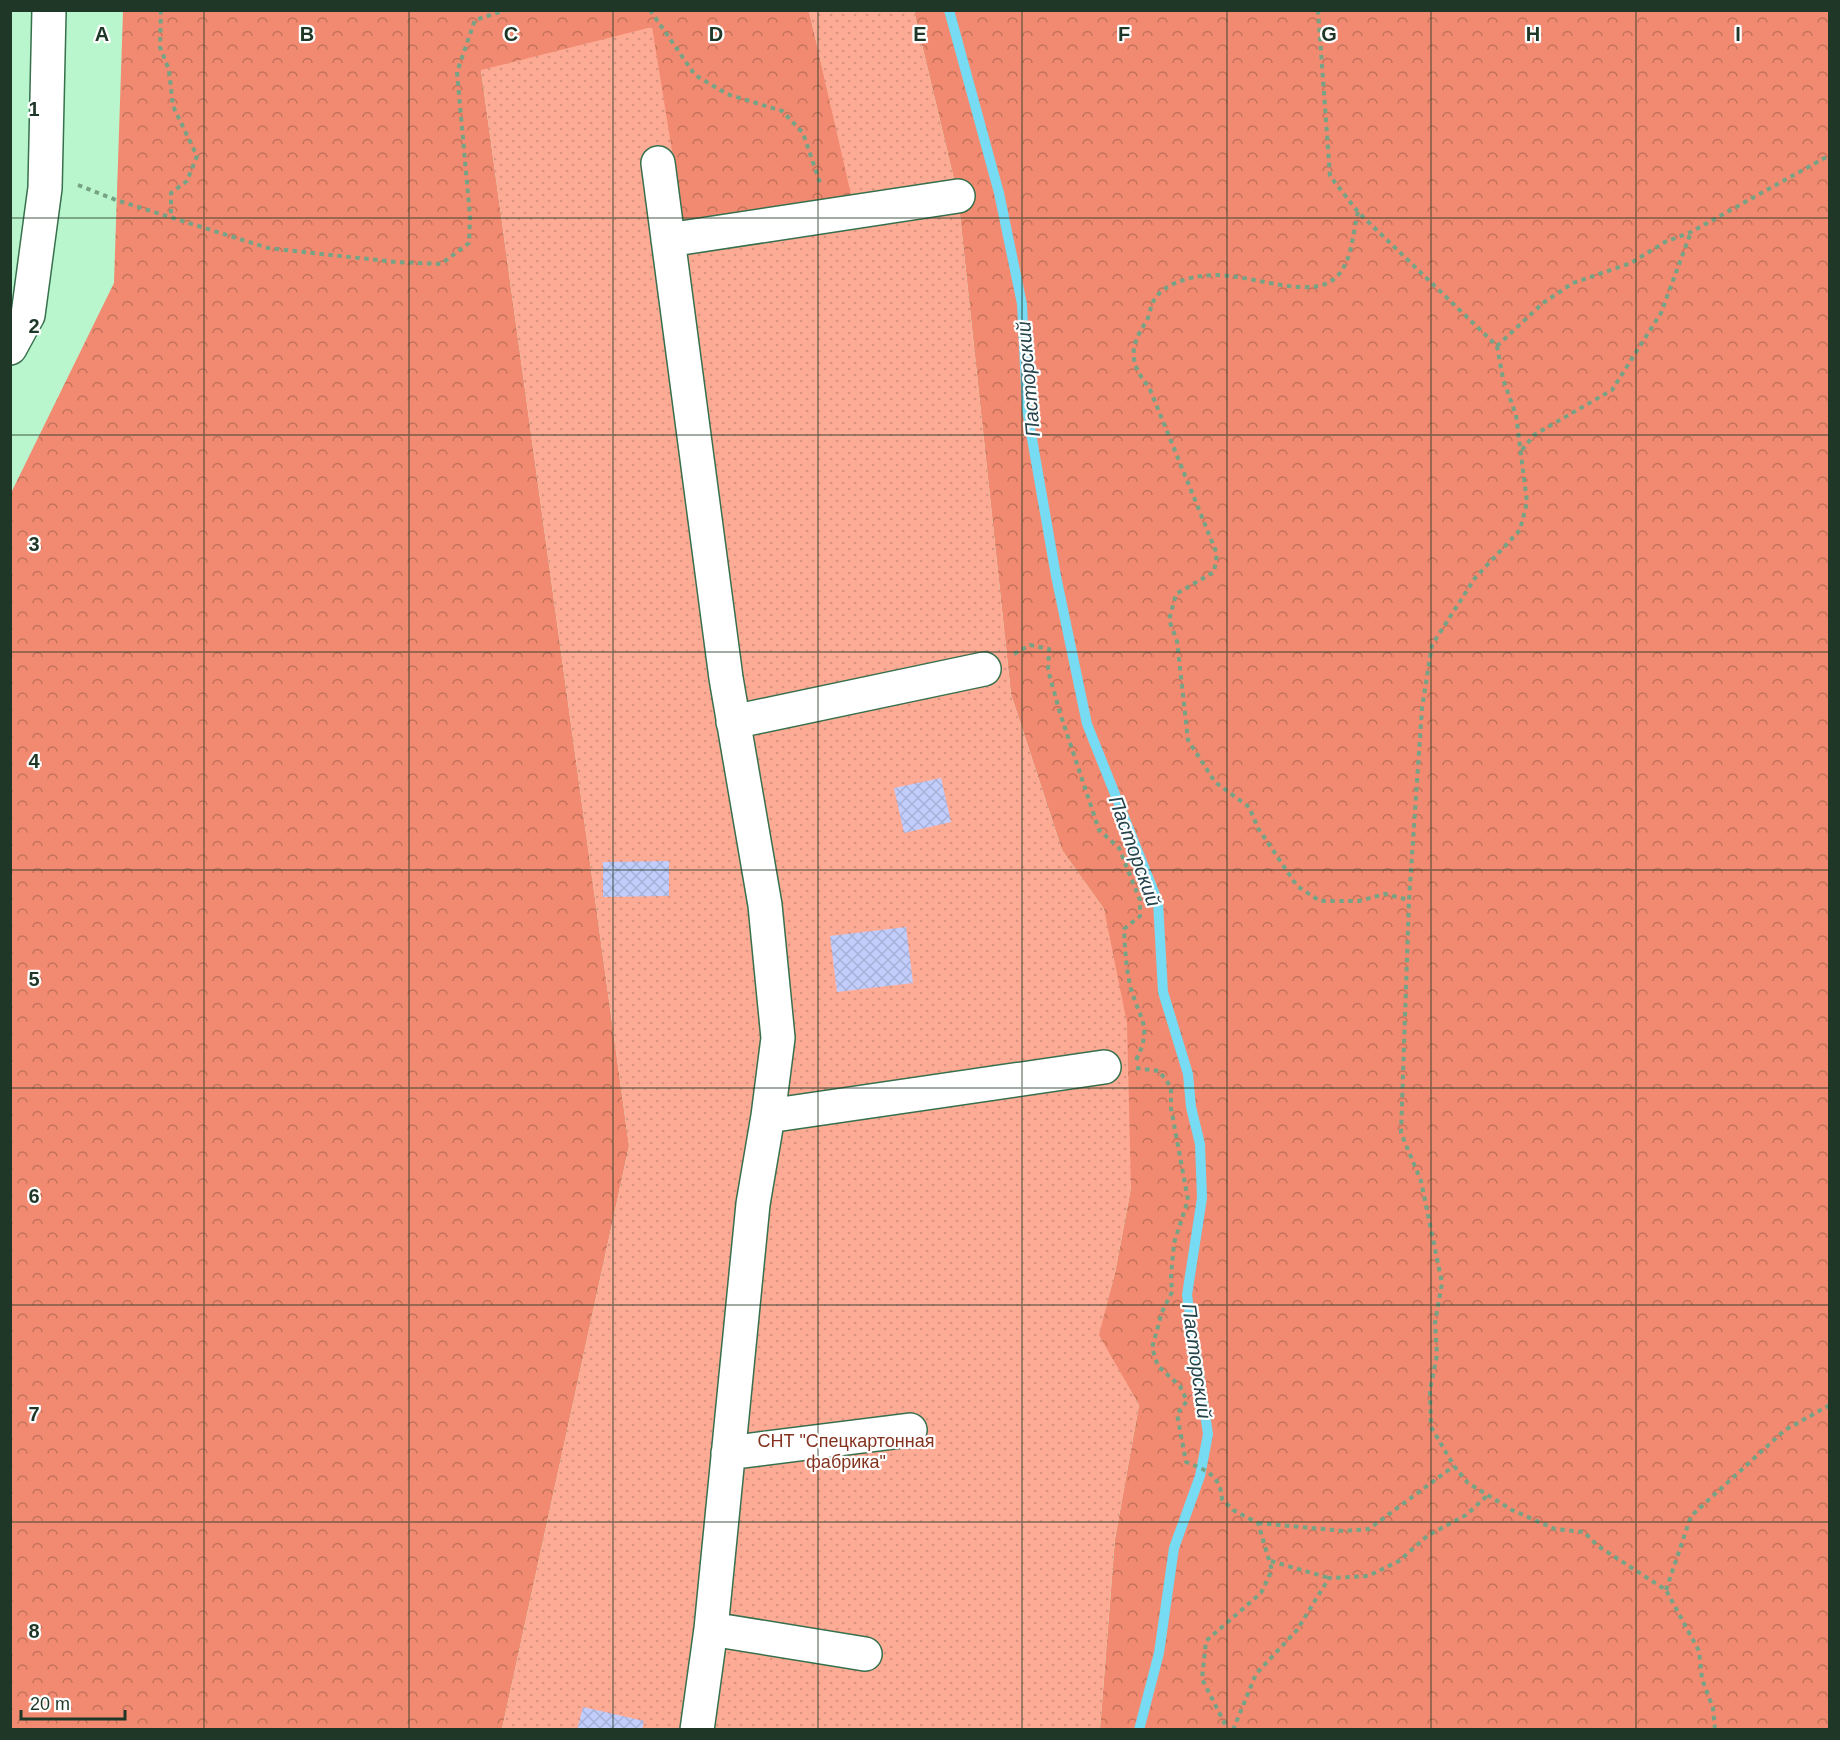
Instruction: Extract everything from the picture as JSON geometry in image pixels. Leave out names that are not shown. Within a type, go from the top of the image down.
[{"type":"street","points":[[10,348],[28,315],[46,172],[49,10]]},
{"type":"street","points":[[658,163],[733,722],[765,905],[778,1038],[753,1204],[711,1629],[698,1730]]},
{"type":"street","points":[[668,240],[958,196]]},
{"type":"street","points":[[733,722],[984,669]]},
{"type":"street","points":[[768,1116],[1104,1067]]},
{"type":"street","points":[[728,1453],[910,1430]]},
{"type":"street","points":[[711,1629],[865,1654]]},
{"type":"path","points":[[161,10],[160,47],[169,70],[173,106],[197,156],[187,182],[171,193],[171,217]]},
{"type":"path","points":[[46,172],[116,200],[268,248],[395,262],[441,264],[469,243],[470,216],[457,72],[475,20],[506,10]]},
{"type":"path","points":[[650,10],[695,75],[727,94],[782,111],[803,133],[818,170],[829,216]]},
{"type":"path","points":[[1318,10],[1330,176],[1358,212],[1497,346],[1503,379],[1515,415],[1522,451],[1527,502],[1520,530],[1474,578],[1432,645],[1422,708],[1409,900],[1401,1133],[1421,1181],[1442,1283],[1435,1323],[1437,1355],[1430,1390],[1431,1427],[1454,1466],[1468,1483],[1555,1529],[1584,1532],[1598,1546],[1666,1590],[1699,1651],[1702,1679],[1713,1708],[1715,1730]]},
{"type":"path","points":[[1497,346],[1543,303],[1573,283],[1631,263],[1665,242],[1691,232],[1830,155]]},
{"type":"path","points":[[1358,212],[1349,257],[1339,275],[1325,284],[1301,287],[1236,275],[1203,276],[1174,283],[1155,299],[1147,320],[1140,330],[1133,352],[1136,372],[1149,387],[1217,554],[1214,572],[1176,594],[1169,620],[1177,640],[1188,740],[1215,782],[1249,807],[1258,828],[1297,886],[1320,901],[1359,902],[1385,894],[1409,900]]},
{"type":"path","points":[[1522,451],[1534,435],[1612,390],[1661,313],[1691,232]]},
{"type":"path","points":[[984,669],[1030,645],[1049,649],[1048,670],[1099,831],[1119,849],[1140,900],[1140,916],[1124,929],[1125,956],[1132,990],[1143,1018],[1145,1042],[1133,1067],[1159,1071],[1171,1087],[1171,1108],[1181,1173],[1188,1200],[1174,1243],[1172,1292],[1162,1312],[1152,1348],[1158,1366],[1180,1386],[1187,1401],[1177,1414],[1186,1462],[1206,1470],[1221,1487],[1222,1499],[1233,1510],[1258,1523],[1344,1531],[1369,1529],[1454,1466]]},
{"type":"path","points":[[1666,1590],[1691,1516],[1785,1430],[1830,1405]]},
{"type":"path","points":[[1270,1561],[1329,1578],[1368,1576],[1399,1561],[1427,1536],[1466,1515],[1488,1495]]},
{"type":"path","points":[[1228,1730],[1202,1679],[1206,1641],[1261,1593],[1272,1570],[1258,1523]]},
{"type":"path","points":[[1233,1730],[1256,1674],[1297,1630],[1329,1578]]},
{"type":"green space","points":[[123,11],[809,11],[856,212],[686,237],[481,70],[629,1146],[502,1729],[11,1729],[10,495],[114,283]]},
{"type":"green space","name":"СНТ \"Спецкартонная фабрика\"","points":[[809,11],[914,11],[958,196],[1011,694],[1062,850],[1104,909],[1127,1023],[1131,1188],[1115,1273],[1099,1335],[1139,1405],[1115,1539],[1100,1729],[502,1729],[629,1146],[481,70],[652,27],[686,237],[855,212]]},
{"type":"green space","points":[[914,11],[1829,11],[1829,1729],[1100,1729],[1115,1539],[1139,1405],[1098,1335],[1115,1273],[1131,1188],[1104,909],[1062,850],[1011,694],[958,196]]},
{"type":"building","points":[[941,778],[951,822],[904,833],[894,788]]},
{"type":"building","points":[[669,861],[669,896],[603,897],[603,862]]},
{"type":"building","points":[[906,927],[913,983],[837,992],[830,936]]},
{"type":"building","points":[[583,1707],[644,1721],[642,1730],[577,1730]]},
{"type":"waterway","name":"Пасторский","points":[[949,10],[999,193],[1022,304],[1027,410],[1056,576],[1087,724],[1158,902],[1163,992],[1188,1074],[1191,1107],[1200,1144],[1202,1198],[1187,1295],[1208,1434],[1200,1476],[1174,1548],[1159,1653],[1139,1730]]}]
